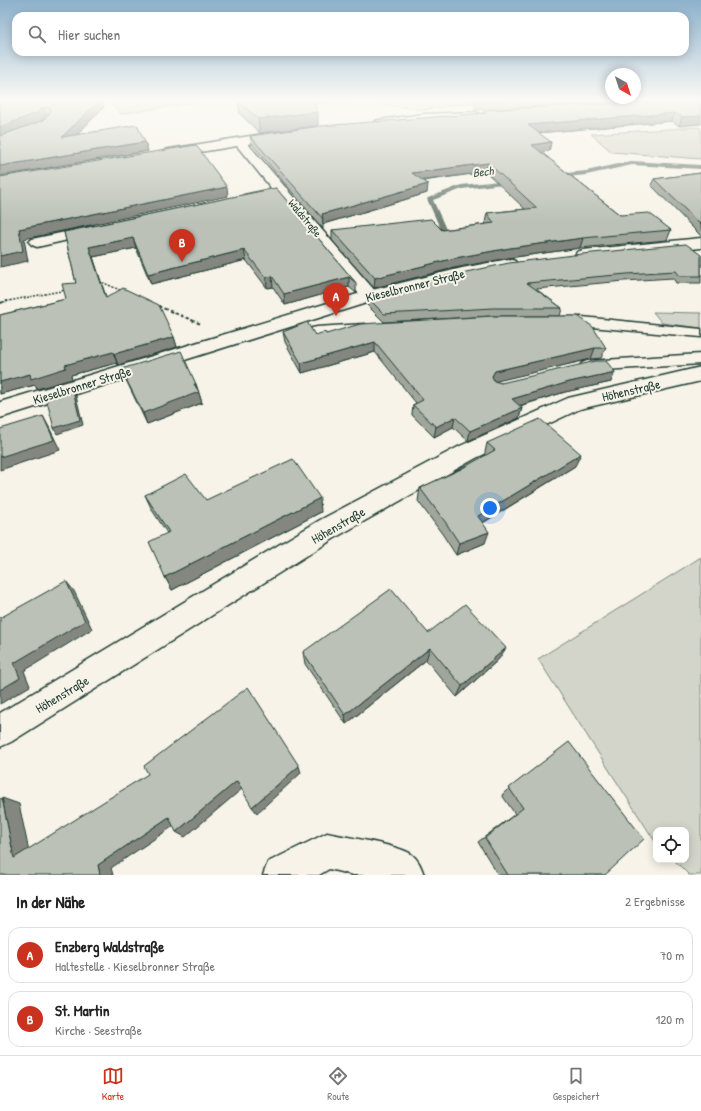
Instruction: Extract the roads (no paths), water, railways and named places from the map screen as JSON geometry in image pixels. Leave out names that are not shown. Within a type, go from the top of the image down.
[{"type":"street","points":[[154,155],[239,141]]},
{"type":"street","name":"Waldstraße","points":[[239,141],[283,191],[370,296]]},
{"type":"street","points":[[236,200],[283,191]]},
{"type":"street","points":[[36,242],[106,227]]},
{"type":"street","points":[[569,256],[701,243]]},
{"type":"street","name":"Kieselbronner Straße","points":[[0,410],[370,296],[462,273],[524,262]]},
{"type":"street","name":"Höhenstraße","points":[[0,732],[330,528],[468,452],[576,404],[701,374]]},
{"type":"street","points":[[280,875],[327,851],[398,866],[406,875]]},
{"type":"lane","points":[[552,321],[582,321],[701,333]]},
{"type":"lane","points":[[317,331],[380,327]]},
{"type":"lane","points":[[576,369],[591,365],[701,359]]},
{"type":"waterway","name":"Bech","points":[[558,176],[586,173],[632,163],[701,167]]},
{"type":"waterway","name":"Bech","points":[[446,236],[430,199],[461,187],[509,182]]},
{"type":"place","name":"St. Martin","points":[[182,262]]},
{"type":"place","name":"Enzberg Waldstraße","points":[[336,316]]}]
